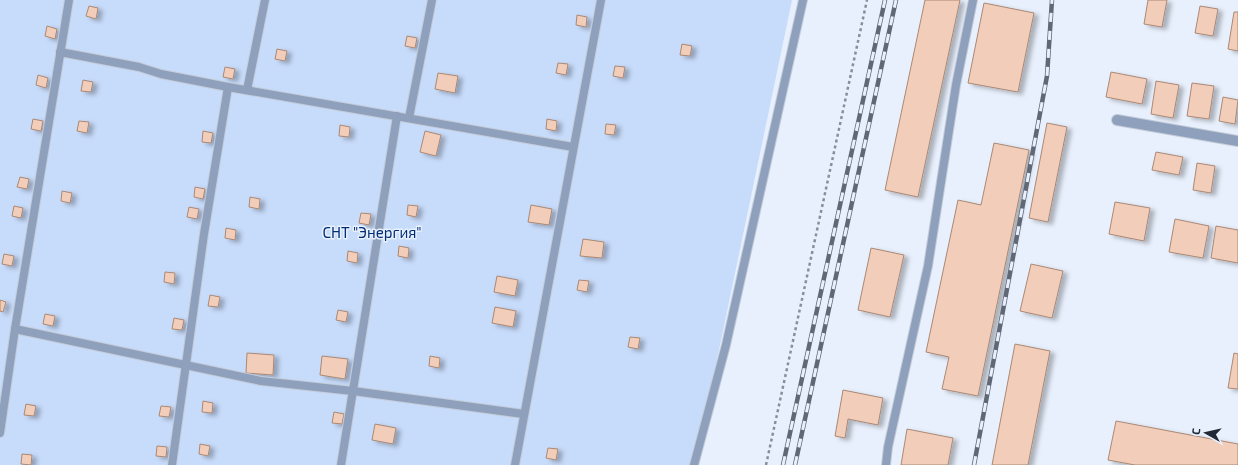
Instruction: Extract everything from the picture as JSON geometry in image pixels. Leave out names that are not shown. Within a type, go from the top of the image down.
[{"type":"street","points":[[1117,120],[1238,141]]},
{"type":"lane","points":[[0,433],[15,329],[69,0]]},
{"type":"lane","points":[[247,90],[265,0]]},
{"type":"lane","points":[[409,118],[432,0]]},
{"type":"lane","points":[[515,465],[601,0]]},
{"type":"lane","points":[[694,465],[726,345],[803,0]]},
{"type":"lane","points":[[886,465],[888,447],[928,266],[956,85],[973,0]]},
{"type":"lane","points":[[60,52],[139,67],[161,74],[228,87],[573,147]]},
{"type":"lane","points":[[172,465],[204,234],[228,87]]},
{"type":"lane","points":[[341,465],[398,116]]},
{"type":"lane","points":[[15,329],[261,381],[353,391],[524,414]]},
{"type":"path","points":[[766,465],[867,0]]},
{"type":"green space","name":"СНТ \"Энергия\"","points":[[0,0],[792,0],[695,465],[0,465]]},
{"type":"building","points":[[925,0],[960,0],[918,197],[885,190]]},
{"type":"building","points":[[1148,0],[1167,0],[1162,27],[1144,24]]},
{"type":"building","points":[[984,3],[1034,13],[1018,92],[968,83]]},
{"type":"building","points":[[89,6],[98,8],[96,19],[86,16]]},
{"type":"building","points":[[1200,6],[1218,9],[1213,36],[1195,33]]},
{"type":"building","points":[[1234,12],[1238,12],[1238,51],[1228,49]]},
{"type":"building","points":[[577,15],[587,17],[586,27],[576,25]]},
{"type":"building","points":[[47,26],[57,29],[55,39],[45,36]]},
{"type":"building","points":[[407,36],[417,38],[415,48],[405,46]]},
{"type":"building","points":[[682,44],[692,46],[690,56],[680,55]]},
{"type":"building","points":[[277,49],[287,51],[285,61],[275,59]]},
{"type":"building","points":[[558,63],[568,64],[566,75],[556,73]]},
{"type":"building","points":[[615,66],[625,67],[623,78],[613,76]]},
{"type":"building","points":[[225,67],[235,69],[233,79],[223,77]]},
{"type":"building","points":[[1111,72],[1147,79],[1142,104],[1106,97]]},
{"type":"building","points":[[438,73],[458,76],[455,93],[435,89]]},
{"type":"building","points":[[38,75],[48,78],[46,88],[36,85]]},
{"type":"building","points":[[83,80],[93,82],[91,92],[81,91]]},
{"type":"building","points":[[1156,81],[1179,85],[1173,118],[1151,114]]},
{"type":"building","points":[[1192,83],[1214,86],[1209,119],[1187,116]]},
{"type":"building","points":[[1223,97],[1238,100],[1235,124],[1219,121]]},
{"type":"building","points":[[33,119],[43,121],[41,131],[31,129]]},
{"type":"building","points":[[547,119],[557,121],[556,131],[546,129]]},
{"type":"building","points":[[79,121],[89,122],[87,133],[77,131]]},
{"type":"building","points":[[1047,123],[1067,127],[1048,222],[1029,218]]},
{"type":"building","points":[[606,124],[616,125],[614,135],[605,134]]},
{"type":"building","points":[[340,125],[350,127],[349,137],[339,136]]},
{"type":"building","points":[[203,131],[213,133],[211,143],[202,142]]},
{"type":"building","points":[[425,131],[441,135],[436,156],[420,152]]},
{"type":"building","points":[[994,143],[1029,150],[978,396],[942,389],[949,357],[926,352],[958,200],[981,205]]},
{"type":"building","points":[[1156,152],[1183,157],[1179,175],[1152,170]]},
{"type":"building","points":[[1197,163],[1215,166],[1211,193],[1193,190]]},
{"type":"building","points":[[20,177],[29,179],[27,189],[17,187]]},
{"type":"building","points":[[195,187],[205,189],[203,199],[194,197]]},
{"type":"building","points":[[62,191],[72,193],[70,203],[61,201]]},
{"type":"building","points":[[250,197],[260,199],[259,209],[249,207]]},
{"type":"building","points":[[1115,202],[1150,208],[1144,241],[1109,234]]},
{"type":"building","points":[[408,205],[418,206],[416,217],[407,215]]},
{"type":"building","points":[[531,205],[552,209],[549,225],[528,222]]},
{"type":"building","points":[[14,206],[23,208],[21,218],[12,216]]},
{"type":"building","points":[[189,207],[199,209],[197,219],[187,217]]},
{"type":"building","points":[[361,213],[371,214],[369,225],[359,223]]},
{"type":"building","points":[[1175,219],[1209,226],[1203,258],[1169,252]]},
{"type":"building","points":[[1216,226],[1238,230],[1238,263],[1211,258]]},
{"type":"building","points":[[226,228],[236,230],[235,240],[225,238]]},
{"type":"building","points":[[583,239],[604,242],[602,258],[580,256]]},
{"type":"building","points":[[399,246],[409,248],[408,258],[398,256]]},
{"type":"building","points":[[871,248],[904,255],[890,317],[858,310]]},
{"type":"building","points":[[348,251],[358,253],[357,263],[347,261]]},
{"type":"building","points":[[4,254],[14,256],[12,266],[2,264]]},
{"type":"building","points":[[1031,264],[1063,271],[1052,318],[1020,311]]},
{"type":"building","points":[[165,272],[175,273],[174,284],[164,282]]},
{"type":"building","points":[[497,276],[518,280],[515,296],[494,292]]},
{"type":"building","points":[[579,280],[589,281],[587,292],[577,290]]},
{"type":"building","points":[[210,295],[220,297],[218,307],[208,306]]},
{"type":"building","points":[[0,300],[6,302],[3,312],[0,311]]},
{"type":"building","points":[[495,307],[516,311],[513,327],[492,323]]},
{"type":"building","points":[[338,310],[348,312],[346,322],[336,320]]},
{"type":"building","points":[[45,314],[55,316],[53,326],[43,324]]},
{"type":"building","points":[[174,318],[184,320],[182,330],[172,329]]},
{"type":"building","points":[[630,337],[640,338],[638,349],[628,347]]},
{"type":"building","points":[[1015,344],[1050,351],[1028,465],[992,465]]},
{"type":"building","points":[[247,353],[274,355],[273,375],[246,373]]},
{"type":"building","points":[[1234,353],[1238,354],[1238,389],[1228,388]]},
{"type":"building","points":[[322,356],[348,359],[345,379],[320,375]]},
{"type":"building","points":[[430,356],[440,358],[439,368],[429,366]]},
{"type":"building","points":[[843,390],[883,398],[878,425],[848,419],[845,438],[835,436]]},
{"type":"building","points":[[203,401],[213,403],[212,413],[202,412]]},
{"type":"building","points":[[26,404],[36,406],[34,416],[24,415]]},
{"type":"building","points":[[161,406],[171,407],[169,417],[159,416]]},
{"type":"building","points":[[334,412],[344,414],[342,424],[332,423]]},
{"type":"building","points":[[1116,421],[1238,444],[1238,465],[1135,465],[1108,460]]},
{"type":"building","points":[[375,424],[396,428],[393,444],[372,440]]},
{"type":"building","points":[[907,429],[953,438],[948,465],[901,465]]},
{"type":"building","points":[[200,444],[210,446],[208,456],[199,454]]},
{"type":"building","points":[[157,446],[167,447],[166,457],[156,456]]},
{"type":"building","points":[[548,448],[558,449],[556,460],[546,458]]},
{"type":"building","points":[[22,454],[32,455],[31,465],[21,464]]},
{"type":"railway","points":[[783,465],[885,0]]},
{"type":"railway","points":[[795,465],[896,0]]},
{"type":"railway","points":[[974,465],[1047,76],[1052,0]]}]
